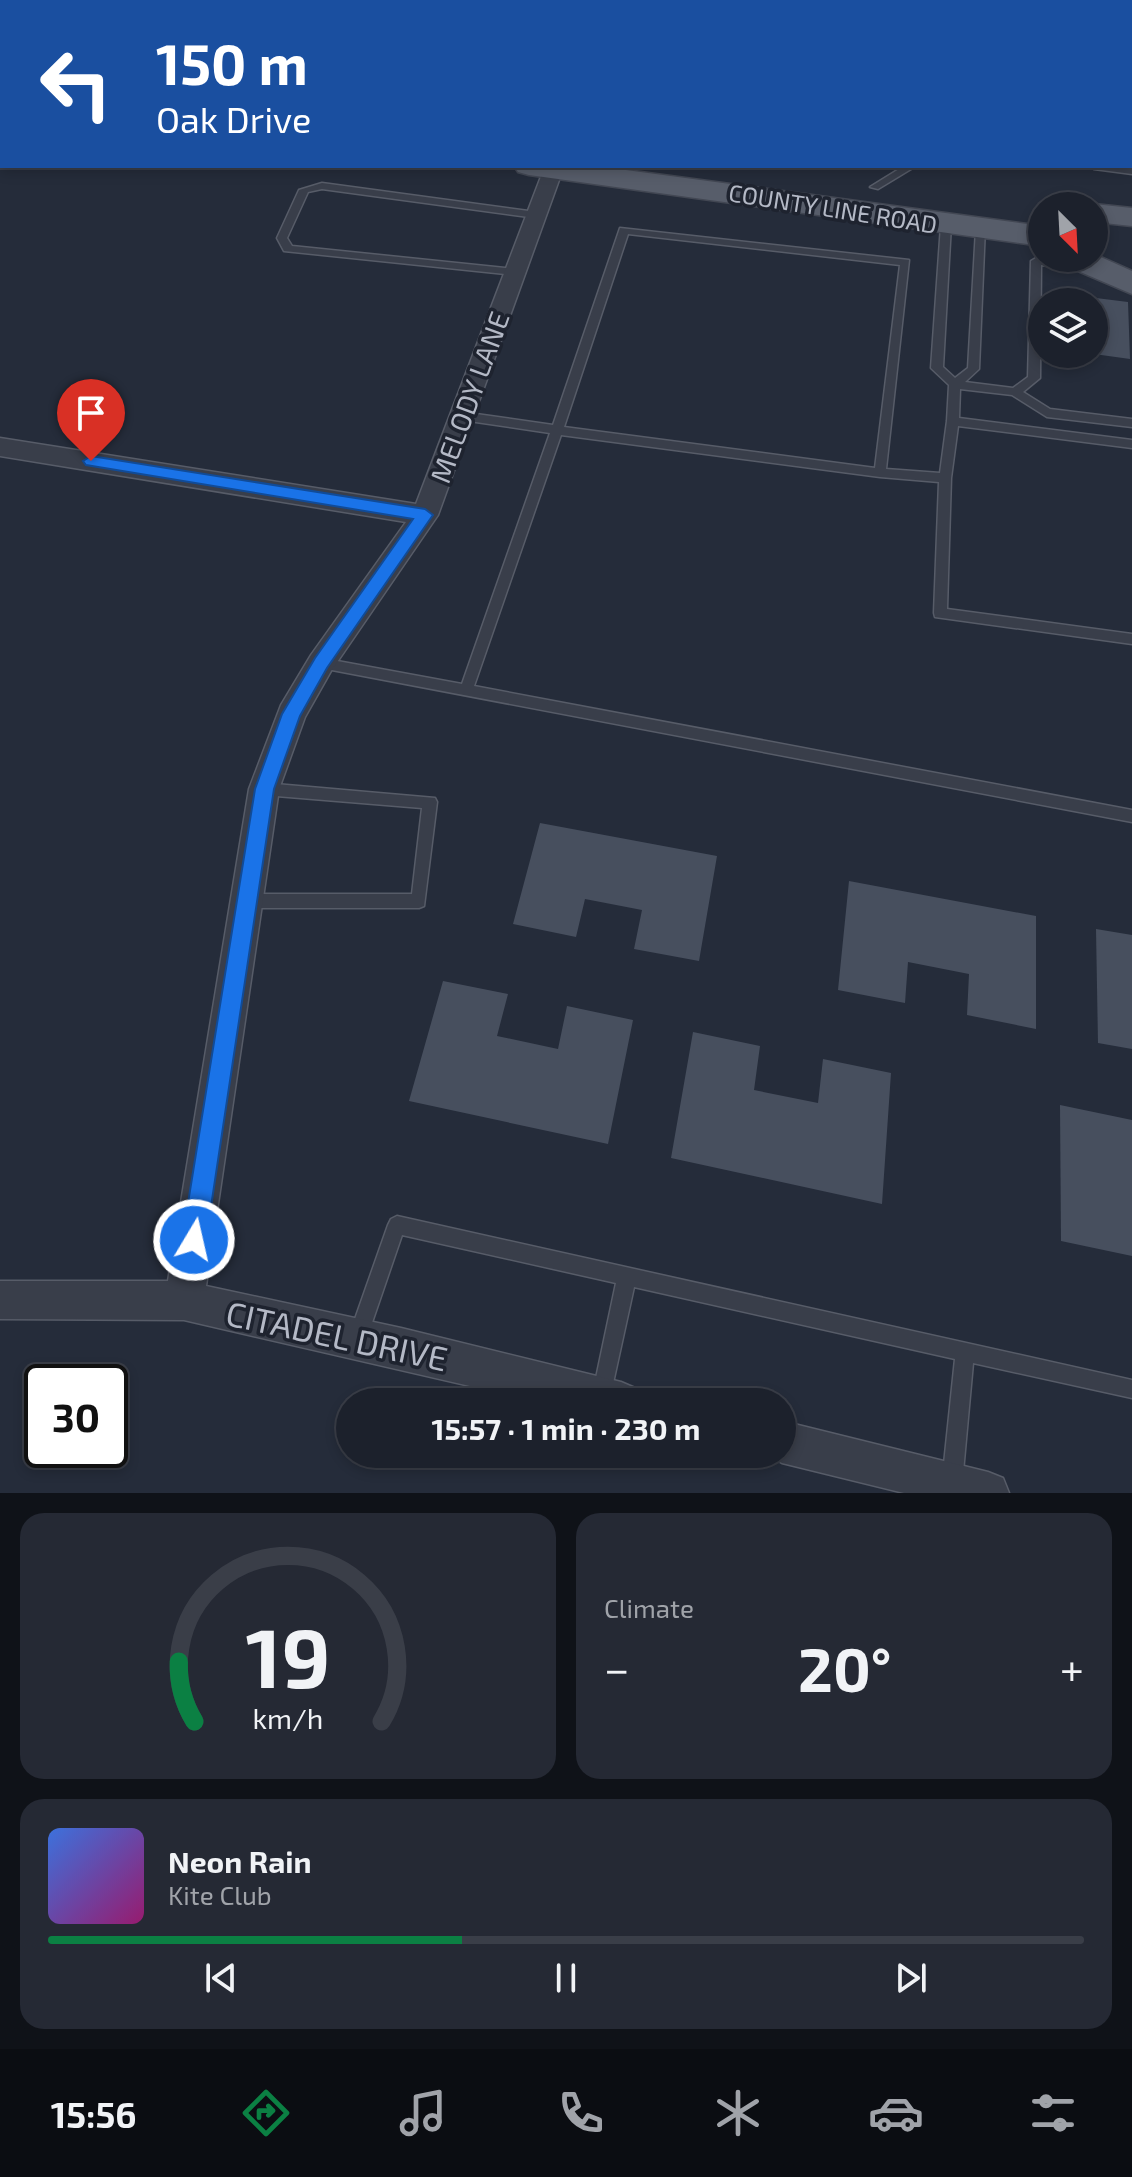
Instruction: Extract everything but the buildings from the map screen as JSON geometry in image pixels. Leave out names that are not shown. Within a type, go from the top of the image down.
[{"type":"main road","name":"COUNTY LINE ROAD","points":[[541,168],[1028,237]]},
{"type":"main road","name":"COUNTY LINE ROAD","points":[[724,168],[1028,205]]},
{"type":"main road","points":[[1108,214],[1132,217]]},
{"type":"main road","points":[[1108,244],[1132,247]]},
{"type":"main road","points":[[1104,272],[1132,286]]},
{"type":"street","name":"MELODY LANE","points":[[184,1301],[264,789],[291,714],[321,663],[425,515],[536,215],[541,168]]},
{"type":"street","points":[[0,447],[425,515]]},
{"type":"street","name":"CITADEL DRIVE","points":[[0,1300],[184,1301],[560,1388]]},
{"type":"street","points":[[796,1445],[970,1488]]},
{"type":"lane","points":[[875,187],[908,168]]},
{"type":"lane","points":[[1109,168],[1132,171]]},
{"type":"lane","points":[[515,272],[288,249],[282,238],[304,190],[322,186],[536,215]]},
{"type":"lane","points":[[946,225],[937,368],[955,384],[1015,392],[1047,413],[1132,423]]},
{"type":"lane","points":[[981,229],[973,369],[955,384],[945,478],[940,613],[1132,639]]},
{"type":"lane","points":[[466,691],[624,230],[905,262],[880,473]]},
{"type":"lane","points":[[1015,392],[1034,378],[1036,261],[1064,263],[1102,273],[1132,286]]},
{"type":"lane","points":[[462,416],[880,473],[945,478]]},
{"type":"lane","points":[[953,421],[1132,444]]},
{"type":"lane","points":[[321,663],[1132,816]]},
{"type":"lane","points":[[247,901],[419,901],[430,802],[264,789]]},
{"type":"lane","points":[[357,1340],[397,1225],[1132,1389]]},
{"type":"lane","points":[[613,1388],[627,1276]]},
{"type":"lane","points":[[965,1352],[970,1488]]},
{"type":"route","points":[[91,461],[425,515],[321,663],[291,714],[264,789],[194,1240]]}]
